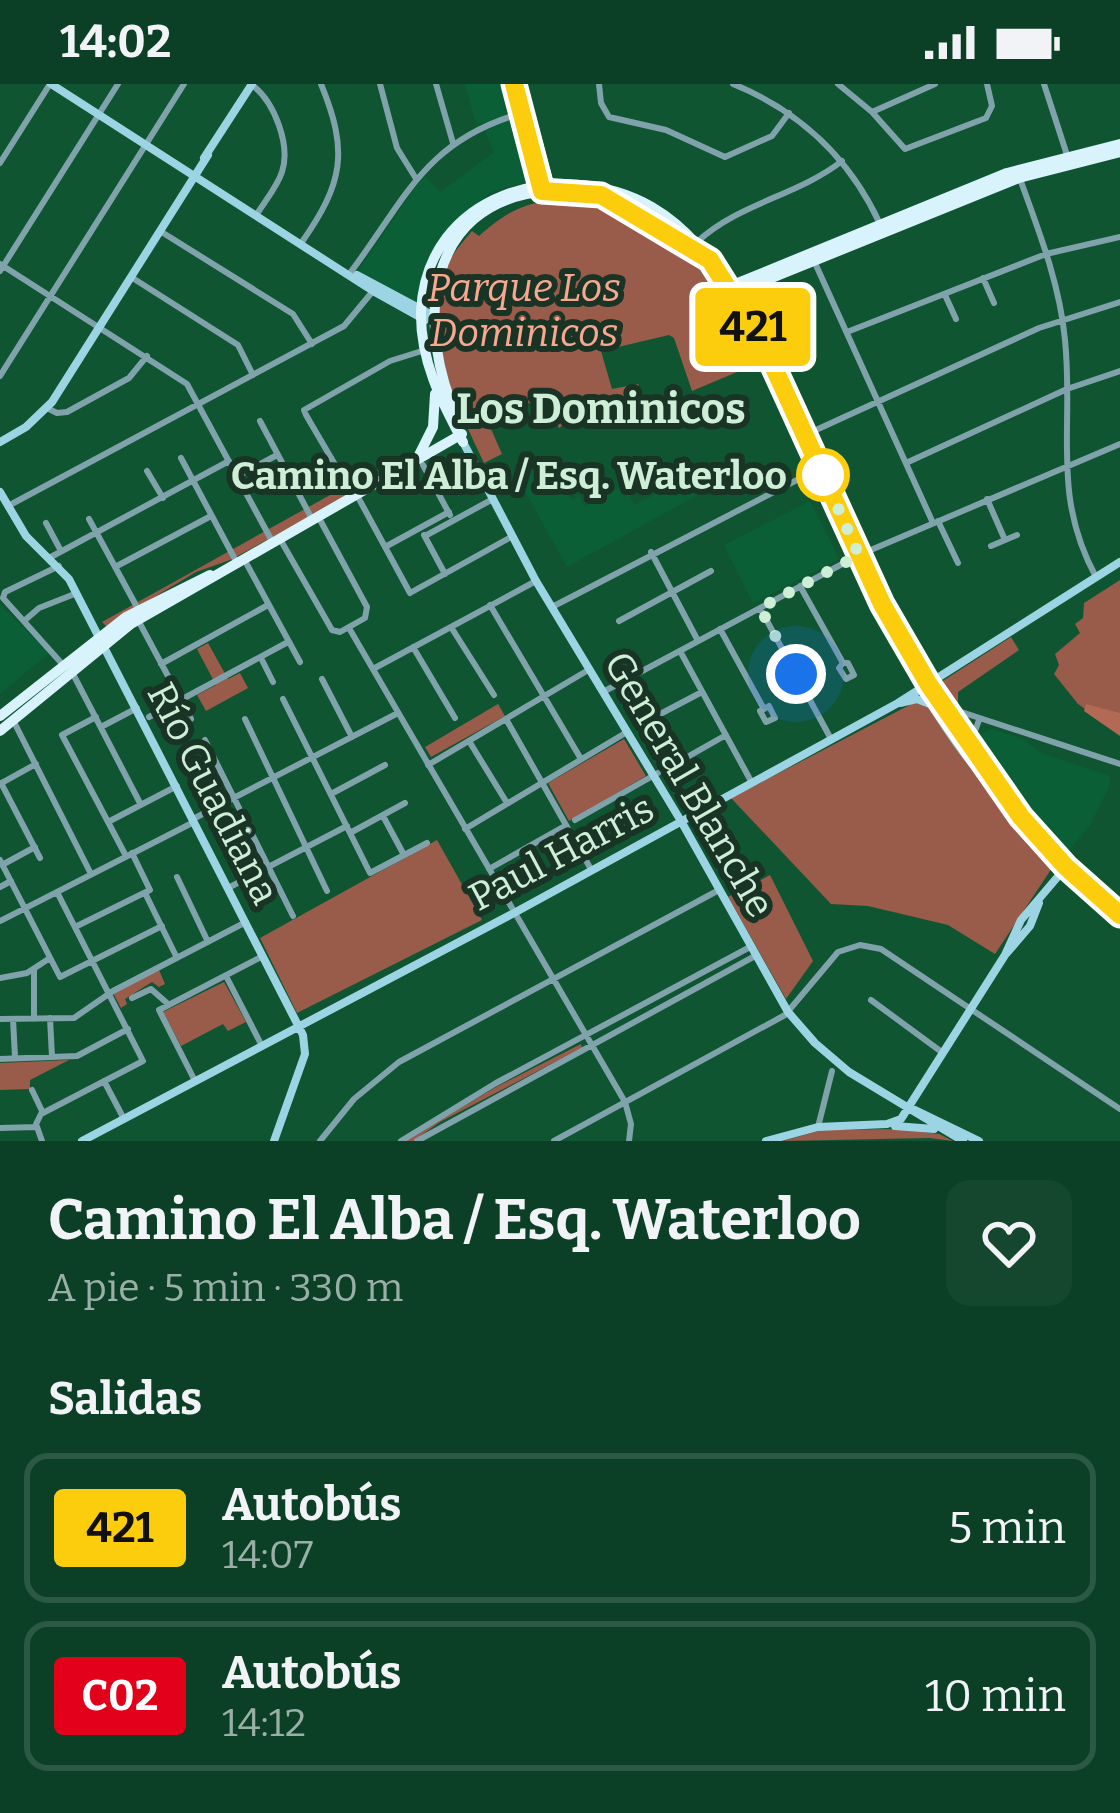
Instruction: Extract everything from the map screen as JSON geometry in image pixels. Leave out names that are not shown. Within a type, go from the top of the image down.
[{"type":"main road","points":[[520,84],[522,113],[545,188]]},
{"type":"main road","points":[[520,84],[545,188]]},
{"type":"main road","points":[[730,291],[1007,173],[1067,156],[1120,148]]},
{"type":"main road","points":[[730,291],[1019,178],[1120,148]]},
{"type":"main road","points":[[405,470],[429,439],[436,404],[425,350],[431,266],[459,224],[494,198],[545,188],[618,194],[661,212],[697,242],[730,291]]},
{"type":"main road","points":[[427,317],[442,382],[465,440]]},
{"type":"main road","points":[[434,384],[465,440]]},
{"type":"main road","points":[[405,470],[465,440]]},
{"type":"main road","points":[[0,731],[102,641],[184,585],[223,571],[465,440]]},
{"type":"main road","points":[[0,716],[69,670]]},
{"type":"street","points":[[0,163],[51,84],[427,317]]},
{"type":"street","points":[[118,84],[1,267],[178,376],[332,630],[340,632],[365,618],[367,607],[260,422]]},
{"type":"street","points":[[0,376],[184,84]]},
{"type":"street","points":[[0,442],[47,408],[252,84],[271,104],[284,156],[279,179],[257,214]]},
{"type":"street","points":[[302,242],[327,204],[339,170],[337,131],[321,84]]},
{"type":"street","points":[[380,84],[397,148],[416,177]]},
{"type":"street","points":[[436,84],[453,142]]},
{"type":"street","points":[[598,84],[609,117],[667,130],[725,157],[772,136],[789,113]]},
{"type":"street","points":[[733,84],[789,113],[842,161],[880,224]]},
{"type":"street","points":[[838,84],[872,112],[896,143],[909,149],[986,118],[992,106],[987,84]]},
{"type":"street","points":[[872,112],[935,84]]},
{"type":"street","points":[[1044,84],[1067,156]]},
{"type":"street","points":[[350,273],[416,177],[453,142],[522,113]]},
{"type":"street","points":[[697,242],[731,216],[799,188],[842,161]]},
{"type":"street","points":[[1019,178],[1063,318],[1073,524],[1096,577]]},
{"type":"street","points":[[160,231],[292,314],[312,344]]},
{"type":"street","points":[[847,332],[1046,254],[1120,237]]},
{"type":"street","points":[[814,260],[906,463],[958,563]]},
{"type":"street","points":[[350,273],[373,291],[427,317]]},
{"type":"street","points":[[131,277],[238,345],[254,375]]},
{"type":"street","points":[[983,278],[994,303]]},
{"type":"street","points":[[3,519],[10,510],[350,322],[373,291]]},
{"type":"street","points":[[730,291],[764,346],[882,604],[926,687],[1012,806]]},
{"type":"street","points":[[944,293],[956,319]]},
{"type":"street","points":[[805,435],[1063,318],[1120,302]]},
{"type":"street","points":[[425,350],[390,362],[304,410],[410,593],[511,537]]},
{"type":"street","points":[[47,408],[67,412],[129,378],[147,356]]},
{"type":"street","points":[[906,463],[1067,389],[1120,371]]},
{"type":"street","name":"General Blanche","points":[[465,440],[511,537],[656,774],[788,1012],[848,1072],[963,1141]]},
{"type":"street","points":[[603,692],[859,555],[1120,444]]},
{"type":"street","points":[[238,476],[278,454]]},
{"type":"street","points":[[182,458],[211,516],[300,662]]},
{"type":"street","points":[[49,558],[229,460]]},
{"type":"street","points":[[423,465],[451,516]]},
{"type":"street","points":[[552,607],[820,468]]},
{"type":"street","points":[[147,471],[163,498]]},
{"type":"street","name":"Río Guadiana","points":[[0,492],[31,542],[59,566],[77,593],[299,1026]]},
{"type":"street","points":[[385,548],[493,499]]},
{"type":"street","points":[[987,500],[1005,540]]},
{"type":"street","points":[[115,567],[211,516]]},
{"type":"street","points":[[89,519],[191,719]]},
{"type":"street","points":[[46,523],[61,551]]},
{"type":"street","points":[[423,532],[445,574]]},
{"type":"street","points":[[992,546],[1017,535]]},
{"type":"street","points":[[651,553],[698,641]]},
{"type":"street","name":"Paul Harris","points":[[82,1141],[898,703],[1120,562]]},
{"type":"street","points":[[59,566],[5,592],[3,598],[69,670],[141,805]]},
{"type":"street","points":[[619,621],[711,572]]},
{"type":"street","points":[[373,669],[536,580]]},
{"type":"street","points":[[800,586],[842,663]]},
{"type":"street","points":[[24,621],[40,608],[77,593]]},
{"type":"street","points":[[161,664],[268,605]]},
{"type":"street","points":[[490,605],[581,759]]},
{"type":"street","points":[[760,608],[831,739]]},
{"type":"street","points":[[451,627],[494,695]]},
{"type":"street","points":[[349,628],[625,1102],[629,1141]]},
{"type":"street","points":[[720,629],[764,709]]},
{"type":"street","points":[[149,717],[288,642]]},
{"type":"street","points":[[413,647],[455,718]]},
{"type":"street","points":[[680,651],[752,783]]},
{"type":"street","points":[[260,657],[273,682]]},
{"type":"street","points":[[428,765],[590,670]]},
{"type":"street","points":[[322,679],[352,737]]},
{"type":"street","points":[[645,722],[702,692]]},
{"type":"street","points":[[898,703],[917,698],[1120,764]]},
{"type":"street","points":[[283,699],[370,873],[427,843]]},
{"type":"street","points":[[938,706],[948,728],[1012,806],[1066,867],[1120,915]]},
{"type":"street","points":[[100,727],[137,708]]},
{"type":"street","points":[[0,922],[398,713]]},
{"type":"street","points":[[96,717],[62,735],[148,891],[177,958]]},
{"type":"street","points":[[244,719],[328,891]]},
{"type":"street","points":[[506,719],[592,871]]},
{"type":"street","points":[[964,737],[975,730],[979,720]]},
{"type":"street","points":[[14,721],[92,874]]},
{"type":"street","points":[[948,728],[964,737]]},
{"type":"street","points":[[465,829],[627,732]]},
{"type":"street","points":[[668,768],[726,735]]},
{"type":"street","points":[[205,740],[293,916]]},
{"type":"street","points":[[469,741],[507,803]]},
{"type":"street","points":[[36,764],[1,783],[40,858]]},
{"type":"street","points":[[331,794],[386,765]]},
{"type":"street","points":[[575,820],[656,774]]},
{"type":"street","points":[[108,822],[177,786]]},
{"type":"street","points":[[228,888],[405,803]]},
{"type":"street","points":[[383,815],[404,855]]},
{"type":"street","points":[[489,869],[563,827]]},
{"type":"street","points":[[35,847],[1,862],[60,976],[162,926]]},
{"type":"street","points":[[887,1124],[901,1119],[909,1108],[1066,867]]},
{"type":"street","points":[[177,877],[208,942]]},
{"type":"street","points":[[0,887],[11,881]]},
{"type":"street","points":[[320,1141],[354,1100],[399,1063],[719,890]]},
{"type":"street","points":[[75,927],[148,891]]},
{"type":"street","points":[[42,1141],[36,1127],[43,1113],[143,1061],[57,892]]},
{"type":"street","points":[[0,1019],[74,1018],[113,991],[246,922]]},
{"type":"street","points":[[554,1141],[788,1012],[828,960],[860,945],[880,949],[1120,1108]]},
{"type":"street","points":[[401,1141],[496,1083],[753,952]]},
{"type":"street","points":[[418,1141],[687,994],[753,952]]},
{"type":"street","points":[[195,1081],[159,1010],[263,956]]},
{"type":"street","points":[[0,978],[34,969],[50,958]]},
{"type":"street","points":[[34,969],[34,1018]]},
{"type":"street","points":[[226,976],[262,1046]]},
{"type":"street","points":[[682,985],[687,994]]},
{"type":"street","points":[[132,998],[152,989],[169,1005]]},
{"type":"street","points":[[871,1000],[943,1053]]},
{"type":"street","points":[[50,1018],[52,1057]]},
{"type":"street","points":[[14,1019],[15,1059]]},
{"type":"street","points":[[274,1141],[305,1054],[299,1026]]},
{"type":"street","points":[[0,1059],[76,1056],[129,1029]]},
{"type":"street","points":[[818,1127],[832,1071]]},
{"type":"street","points":[[104,1081],[124,1119]]},
{"type":"street","points":[[32,1090],[43,1113]]},
{"type":"street","name":"General Blanche","points":[[909,1108],[920,1109],[979,1141]]},
{"type":"street","points":[[766,1141],[818,1127],[887,1124],[940,1130]]},
{"type":"street","points":[[0,1128],[36,1127]]},
{"type":"shaded area","points":[[465,84],[511,84],[534,179],[491,192],[457,220],[425,267],[416,305],[358,271],[424,175],[440,192],[494,152],[481,123],[476,124]]},
{"type":"shaded area","points":[[546,460],[571,500],[579,496],[585,506],[624,485],[634,505],[705,468],[711,477],[710,488],[567,567],[516,475]]},
{"type":"shaded area","points":[[810,501],[839,559],[753,603],[724,545]]},
{"type":"shaded area","points":[[0,605],[49,653],[0,694]]},
{"type":"shaded area","points":[[1086,704],[1120,713],[1120,736],[1084,711]]},
{"type":"shaded area","points":[[992,729],[1023,739],[1041,753],[1110,776],[1090,825],[1064,857],[1011,796],[976,742],[975,737]]},
{"type":"green space","name":"Parque Los Dominicos","points":[[595,199],[664,243],[669,237],[693,252],[737,316],[761,362],[692,391],[669,335],[601,351],[612,389],[638,384],[648,409],[625,418],[614,394],[559,410],[563,425],[559,428],[544,396],[488,422],[502,454],[484,463],[453,394],[439,345],[438,295],[447,265],[472,231],[479,236],[519,208],[546,201]]},
{"type":"green space","points":[[348,485],[350,495],[230,560],[196,572],[106,626],[102,622]]},
{"type":"green space","points":[[1120,580],[1120,734],[1078,704],[1054,674],[1059,665],[1055,654],[1080,633],[1075,624],[1083,618],[1084,603]]},
{"type":"green space","points":[[1011,637],[1019,650],[958,692],[958,710],[938,684]]},
{"type":"green space","points":[[208,643],[228,679],[240,673],[248,688],[206,711],[197,695],[216,685],[197,649]]},
{"type":"green space","points":[[923,698],[1016,823],[1054,865],[995,954],[948,925],[868,906],[831,904],[731,798]]},
{"type":"green space","points":[[498,704],[505,716],[431,757],[425,747]]},
{"type":"green space","points":[[624,739],[646,776],[569,821],[548,783]]},
{"type":"green space","points":[[437,840],[482,920],[297,1013],[260,938]]},
{"type":"green space","points":[[770,875],[813,961],[786,999],[728,897]]},
{"type":"green space","points":[[159,970],[165,984],[159,987],[152,982],[125,999],[127,1004],[121,1008],[113,993]]},
{"type":"green space","points":[[224,982],[246,1022],[228,1031],[223,1024],[181,1046],[163,1012]]},
{"type":"green space","points":[[581,1044],[582,1048],[440,1122],[413,1141],[405,1141],[496,1087]]},
{"type":"green space","points":[[69,1060],[30,1080],[30,1089],[0,1090],[0,1063]]},
{"type":"green space","points":[[822,1130],[939,1134],[953,1141],[783,1141]]},
{"type":"bus line","name":"421","points":[[514,84],[542,191],[601,195],[710,260],[764,346],[882,604],[929,685],[1021,817],[1066,867],[1120,915]]},
{"type":"place","name":"Camino El Alba / Esq. Waterloo","points":[[823,475]]},
{"type":"district","name":"Los Dominicos","points":[[601,408]]},
{"type":"route","points":[[796,674],[760,608],[859,555],[820,468],[823,475]]}]
